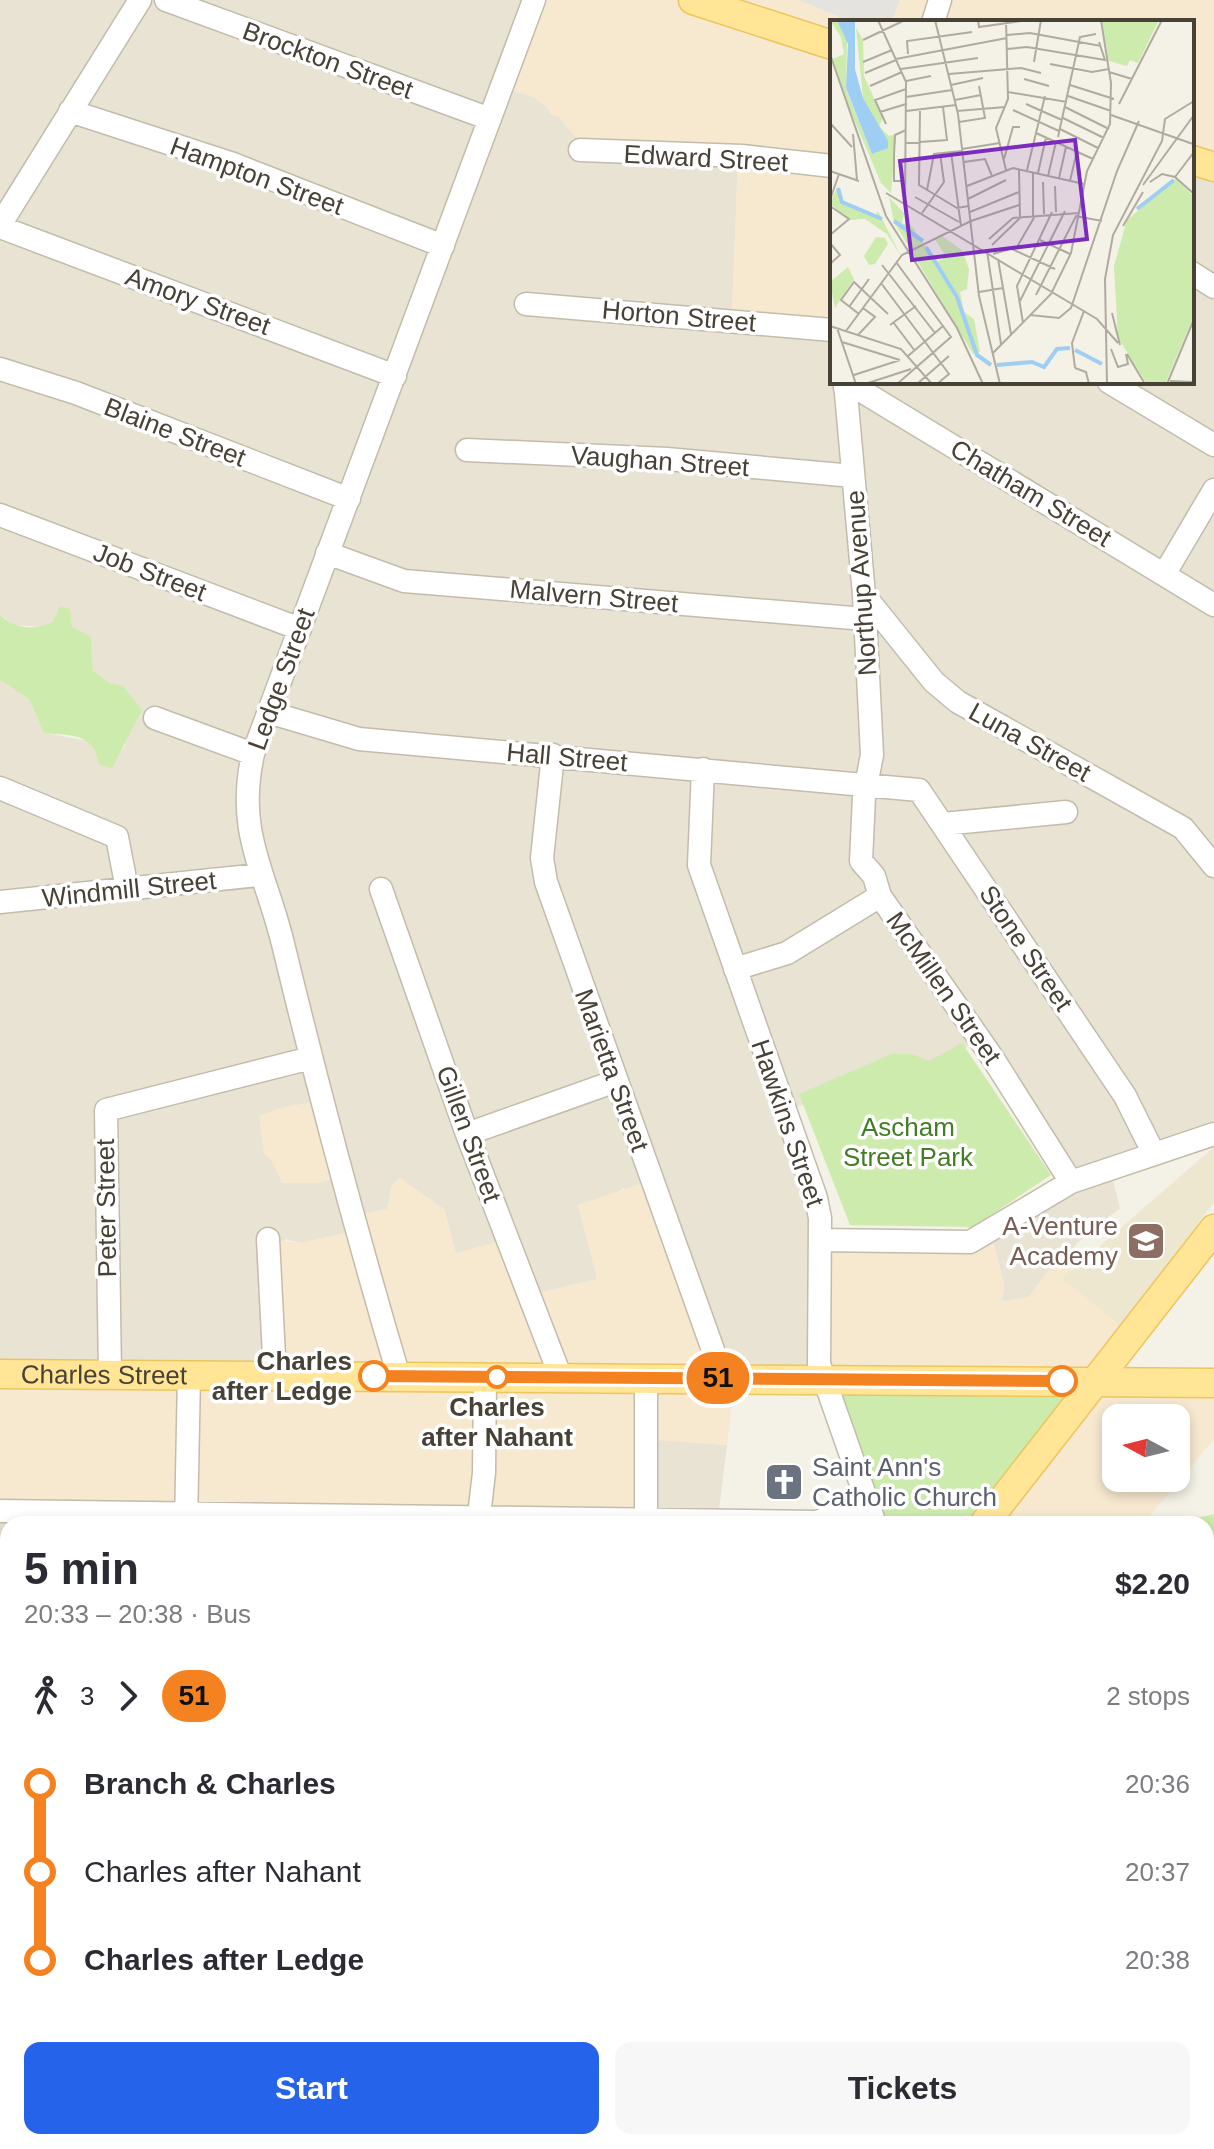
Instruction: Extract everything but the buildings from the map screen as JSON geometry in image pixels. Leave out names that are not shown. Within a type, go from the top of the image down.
[{"type":"main road","points":[[693,0],[830,44]]},
{"type":"main road","points":[[1194,161],[1214,167]]},
{"type":"main road","points":[[990,1516],[1214,1229]]},
{"type":"main road","name":"Charles Street","points":[[0,1374],[1214,1383]]},
{"type":"street","points":[[0,226],[140,0]]},
{"type":"street","name":"Brockton Street","points":[[166,0],[490,119]]},
{"type":"street","name":"Ledge Street","points":[[399,1377],[311,1058],[277,918],[259,875],[245,792],[253,754],[268,712],[534,0]]},
{"type":"street","points":[[934,20],[940,0]]},
{"type":"street","name":"Hampton Street","points":[[70,111],[233,164],[443,246]]},
{"type":"street","name":"Edward Street","points":[[580,150],[742,156],[830,166]]},
{"type":"street","name":"Amory Street","points":[[0,226],[395,376]]},
{"type":"street","points":[[1194,274],[1214,287]]},
{"type":"street","name":"Horton Street","points":[[526,304],[830,330]]},
{"type":"street","name":"Blaine Street","points":[[0,369],[76,393],[349,499]]},
{"type":"street","points":[[1112,384],[1214,445]]},
{"type":"street","name":"Northup Avenue","points":[[845,385],[864,595],[872,755],[869,784]]},
{"type":"street","name":"Chatham Street","points":[[845,385],[860,390],[1214,605]]},
{"type":"street","name":"Vaughan Street","points":[[467,450],[667,459],[853,476]]},
{"type":"street","points":[[1165,573],[1214,490]]},
{"type":"street","name":"Job Street","points":[[0,515],[300,629]]},
{"type":"street","name":"Malvern Street","points":[[327,553],[404,581],[865,619]]},
{"type":"street","name":"Luna Street","points":[[864,595],[934,682],[958,702],[1183,828],[1214,866]]},
{"type":"street","name":"Hall Street","points":[[268,712],[359,739],[869,784]]},
{"type":"street","points":[[155,718],[253,754]]},
{"type":"street","name":"Marietta Street","points":[[553,755],[542,868],[723,1378]]},
{"type":"street","name":"Hawkins Street","points":[[703,769],[699,865],[816,1198],[820,1240],[819,1364],[822,1380],[872,1514]]},
{"type":"street","name":"Stone Street","points":[[869,784],[919,790],[1125,1096],[1154,1154]]},
{"type":"street","name":"McMillen Street","points":[[869,784],[864,796],[861,861],[874,876],[880,896],[992,1057],[1071,1182]]},
{"type":"street","points":[[0,788],[117,837],[127,889]]},
{"type":"street","points":[[943,824],[1066,812]]},
{"type":"street","name":"Windmill Street","points":[[0,902],[259,875]]},
{"type":"street","name":"Gillen Street","points":[[381,889],[467,1134],[561,1378]]},
{"type":"street","points":[[735,969],[787,953],[880,896]]},
{"type":"street","name":"Peter Street","points":[[110,1375],[106,1110],[311,1058]]},
{"type":"street","points":[[467,1134],[616,1081]]},
{"type":"street","points":[[820,1240],[970,1242],[1071,1182],[1214,1134]]},
{"type":"street","points":[[268,1239],[275,1376]]},
{"type":"street","points":[[186,1516],[189,1375]]},
{"type":"street","points":[[480,1516],[485,1377]]},
{"type":"street","points":[[644,1516],[646,1378]]},
{"type":"street","points":[[0,1511],[133,1516]]},
{"type":"shaded area","points":[[0,0],[532,0],[502,87],[534,97],[559,117],[578,140],[738,160],[732,312],[830,324],[830,384],[1194,384],[1194,183],[1199,163],[1214,167],[1214,1136],[1111,1173],[1120,1208],[1077,1243],[1064,1264],[1052,1266],[1029,1297],[1002,1302],[1004,1285],[992,1236],[1073,1185],[981,1037],[941,1065],[793,1108],[822,1200],[820,1371],[726,1375],[624,1188],[608,1198],[578,1205],[598,1279],[529,1295],[456,1254],[444,1209],[392,1185],[387,1209],[354,1216],[355,1231],[301,1243],[285,1239],[272,1371],[0,1375],[0,680],[29,699],[44,733],[89,741],[112,768],[115,757],[125,746],[123,687],[110,683],[93,671],[91,637],[53,622],[43,627],[13,625],[0,614]]},
{"type":"shaded area","points":[[532,0],[1214,0],[1214,167],[1199,163],[1194,183],[1194,20],[830,20],[830,324],[732,312],[738,160],[578,140],[559,117],[550,114],[547,107],[534,97],[502,87]]},
{"type":"shaded area","points":[[799,0],[900,0],[892,20],[847,20]]},
{"type":"shaded area","points":[[320,1101],[342,1177],[318,1183],[282,1183],[271,1160],[264,1154],[259,1116],[283,1107]]},
{"type":"shaded area","name":"A-Venture Academy","points":[[1214,1147],[1214,1202],[1122,1326],[1062,1279]]},
{"type":"shaded area","points":[[400,1178],[444,1209],[456,1253],[507,1239],[529,1295],[597,1279],[578,1205],[655,1179],[735,1379],[727,1445],[652,1440],[651,1515],[0,1510],[0,1375],[269,1375],[268,1239],[301,1243],[355,1231],[354,1216],[387,1209],[392,1185]]},
{"type":"shaded area","points":[[992,1236],[1004,1285],[1002,1301],[1029,1297],[1052,1266],[1064,1264],[1139,1330],[1106,1377],[1214,1382],[1214,1439],[1190,1468],[1190,1404],[1102,1404],[1102,1492],[1170,1492],[1150,1516],[983,1516],[819,1380],[826,1243]]},
{"type":"shaded area","points":[[652,1439],[727,1445],[718,1516],[651,1515]]},
{"type":"shaded area","points":[[0,1510],[79,1516],[0,1516]]},
{"type":"green space","points":[[60,606],[70,609],[72,627],[91,637],[93,671],[110,683],[123,686],[142,710],[112,768],[99,765],[87,741],[44,733],[29,699],[0,680],[0,614],[11,623],[39,627],[53,622]]},
{"type":"green space","name":"Ascham Street Park","points":[[962,1043],[1051,1175],[973,1227],[850,1225],[799,1094],[892,1054],[912,1054],[929,1061]]},
{"type":"green space","points":[[836,1390],[1079,1393],[983,1516],[885,1516]]},
{"type":"bus line","name":"51","points":[[374,1376],[1062,1381]]},
{"type":"place","name":"A-Venture Academy","points":[[1146,1241]]},
{"type":"place","name":"Charles after Ledge","points":[[374,1376]]},
{"type":"place","name":"Charles after Nahant","points":[[497,1377]]},
{"type":"place","name":"Saint Ann's Catholic Church","points":[[784,1482]]}]
